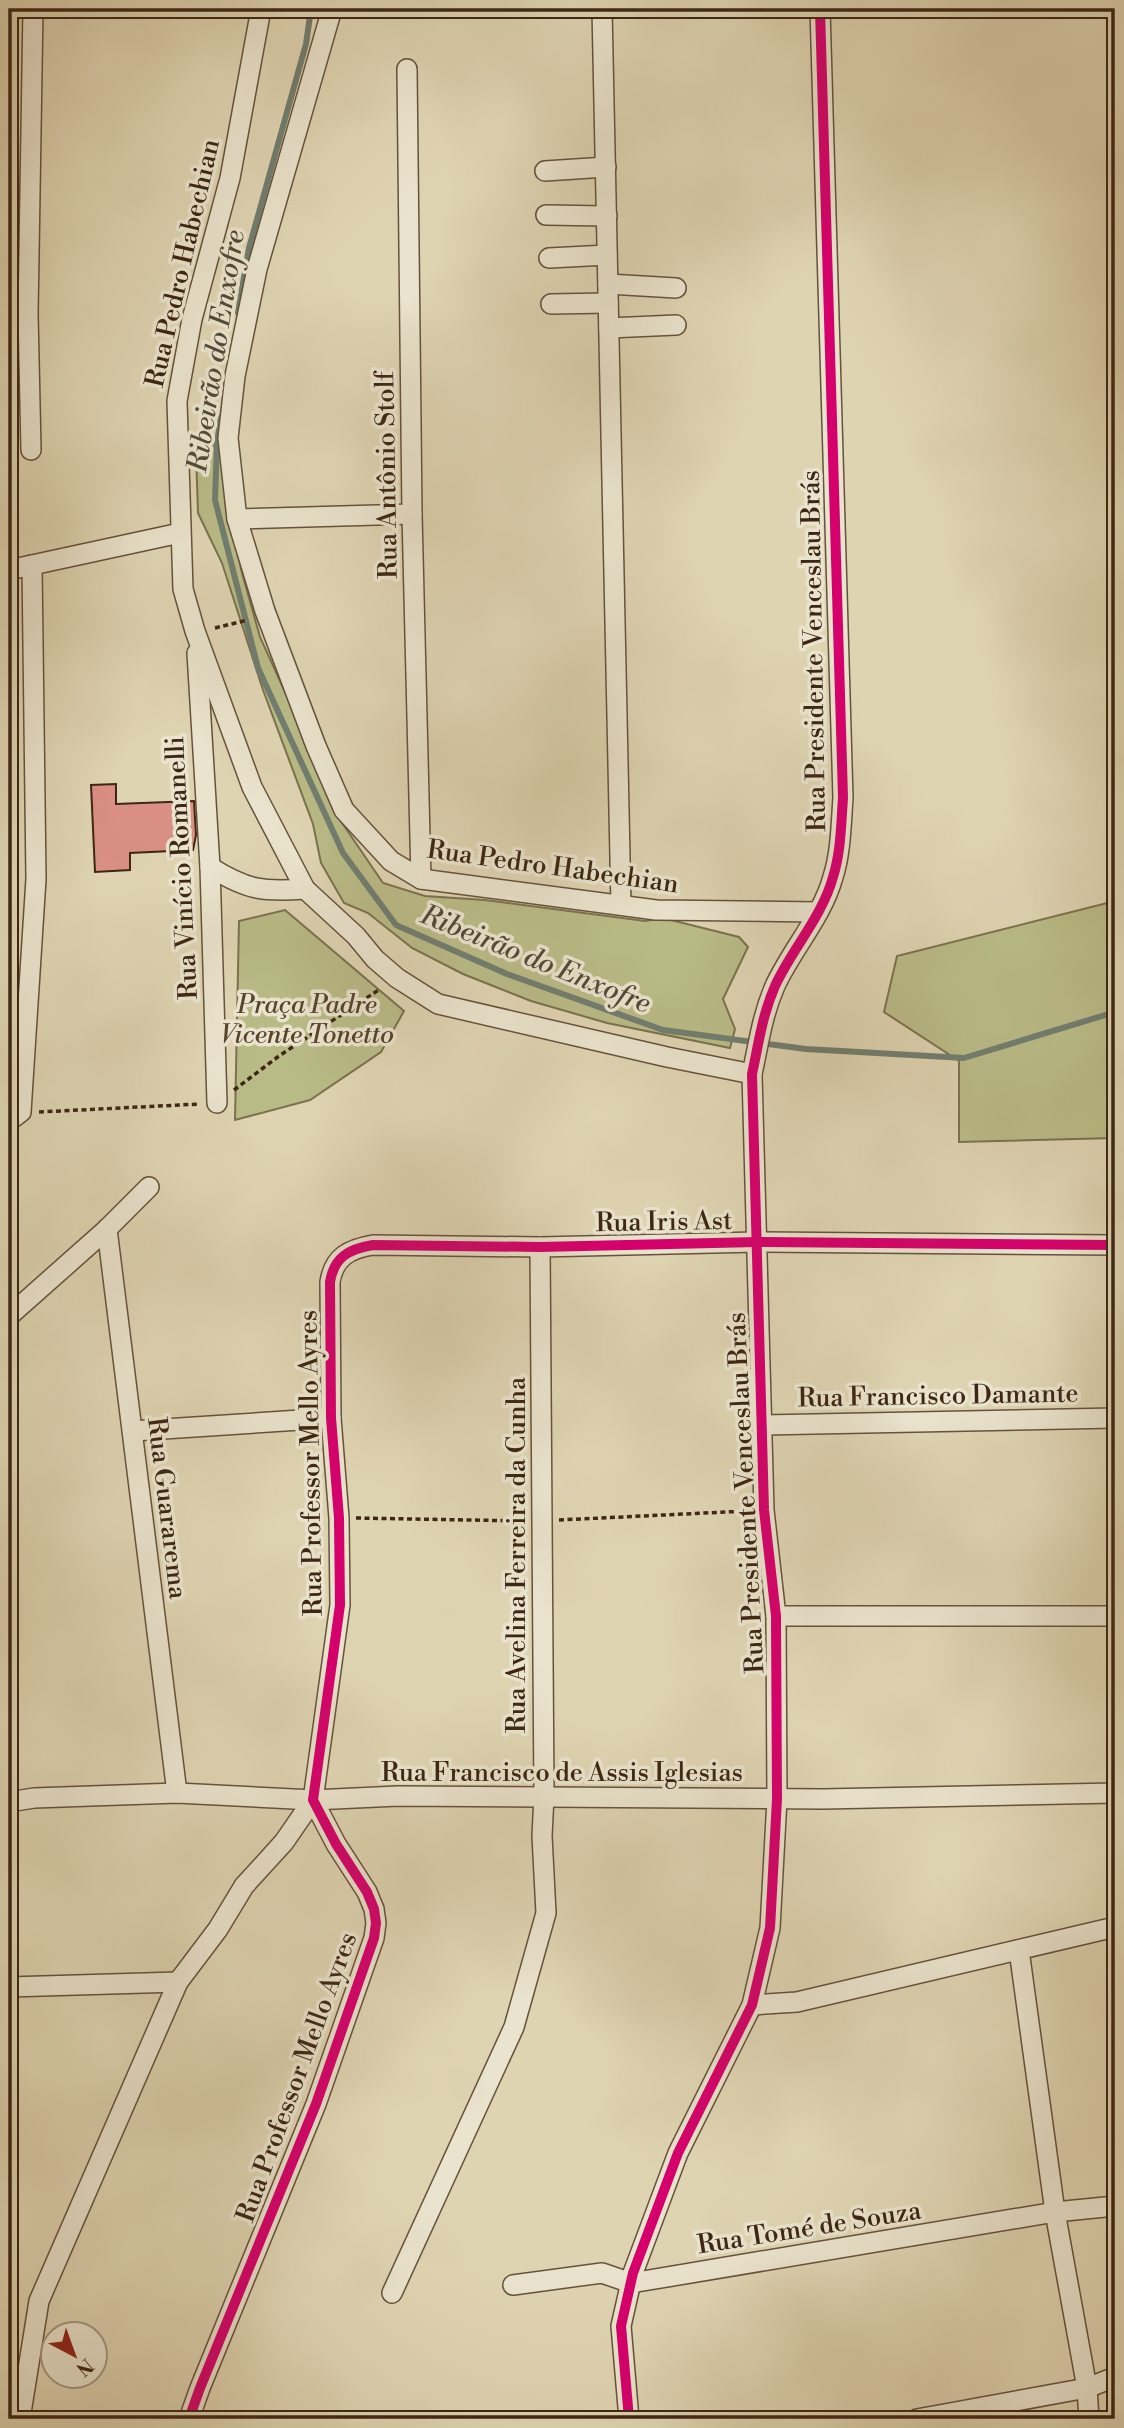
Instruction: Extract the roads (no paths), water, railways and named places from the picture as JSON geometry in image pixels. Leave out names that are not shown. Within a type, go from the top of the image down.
[{"type":"street","points":[[32,450],[28,314],[33,9]]},
{"type":"street","name":"Rua Pedro Habechian","points":[[261,9],[230,178],[192,319],[177,401],[183,589],[195,631],[252,787],[305,889],[356,936],[389,972],[438,1004],[667,1057],[752,1073]]},
{"type":"street","name":"Rua Pedro Habechian","points":[[332,9],[257,269],[235,376],[228,438],[237,519],[265,611],[316,746],[344,810],[391,861],[421,879],[656,910],[818,912]]},
{"type":"street","points":[[603,9],[621,905]]},
{"type":"street","name":"Rua Presidente Venceslau Brás","points":[[628,2419],[621,2326],[631,2283],[678,2153],[752,2005],[770,1928],[777,1799],[776,1616],[764,1510],[752,1073],[761,1022],[776,985],[818,912],[833,878],[839,848],[843,798],[820,9]]},
{"type":"street","name":"Rua Antônio Stolf","points":[[407,69],[412,514],[421,879]]},
{"type":"street","points":[[545,171],[606,167]]},
{"type":"street","points":[[546,215],[607,216]]},
{"type":"street","points":[[549,258],[607,255]]},
{"type":"street","points":[[551,304],[608,294],[676,288]]},
{"type":"street","points":[[609,328],[676,325]]},
{"type":"street","points":[[237,519],[412,514]]},
{"type":"street","points":[[9,570],[180,533]]},
{"type":"street","points":[[15,1116],[36,879],[32,565]]},
{"type":"street","name":"Rua Vinício Romanelli","points":[[195,631],[210,867],[217,1103]]},
{"type":"street","points":[[210,867],[251,888],[305,889]]},
{"type":"street","points":[[9,1316],[149,1188]]},
{"type":"street","name":"Rua Guararema","points":[[107,1229],[177,1793]]},
{"type":"street","name":"Rua Iris Ast","points":[[342,1255],[355,1248],[373,1245],[540,1247],[757,1242],[1115,1245]]},
{"type":"street","name":"Rua Avelina Ferreira da Cunha","points":[[392,2293],[514,2027],[547,1913],[542,1836],[544,1796],[540,1247]]},
{"type":"street","name":"Rua Professor Mello Ayres","points":[[189,2419],[316,2104],[376,1923],[370,1900],[313,1800],[340,1605],[339,1518],[331,1418],[330,1282],[333,1269],[342,1255]]},
{"type":"street","points":[[132,1431],[331,1418]]},
{"type":"street","name":"Rua Francisco Damante","points":[[763,1425],[1115,1418]]},
{"type":"street","points":[[776,1616],[1115,1616]]},
{"type":"street","name":"Rua Francisco de Assis Iglesias","points":[[9,1801],[177,1793],[313,1800],[398,1796],[777,1799],[1115,1793]]},
{"type":"street","points":[[20,2419],[39,2301],[178,1982],[218,1929],[244,1886],[284,1842],[313,1800]]},
{"type":"street","points":[[752,2005],[797,2002],[1115,1927]]},
{"type":"street","points":[[1019,1950],[1055,2212],[1087,2388],[1089,2419]]},
{"type":"street","points":[[9,1987],[178,1982]]},
{"type":"street","name":"Rua Tomé de Souza","points":[[513,2285],[602,2273],[631,2283],[1055,2212],[1115,2206]]},
{"type":"street","points":[[917,2419],[1087,2388],[1115,2377]]},
{"type":"waterway","name":"Ribeirão do Enxofre","points":[[238,313],[249,248],[306,44],[311,9]]},
{"type":"waterway","name":"Ribeirão do Enxofre","points":[[221,417],[217,442],[215,500],[258,668],[343,853],[396,925],[507,974],[663,1030],[806,1049],[964,1058],[1115,1012]]},
{"type":"park label","name":"Praça Padre Vicente Tonetto","points":[[307,1019]]}]
